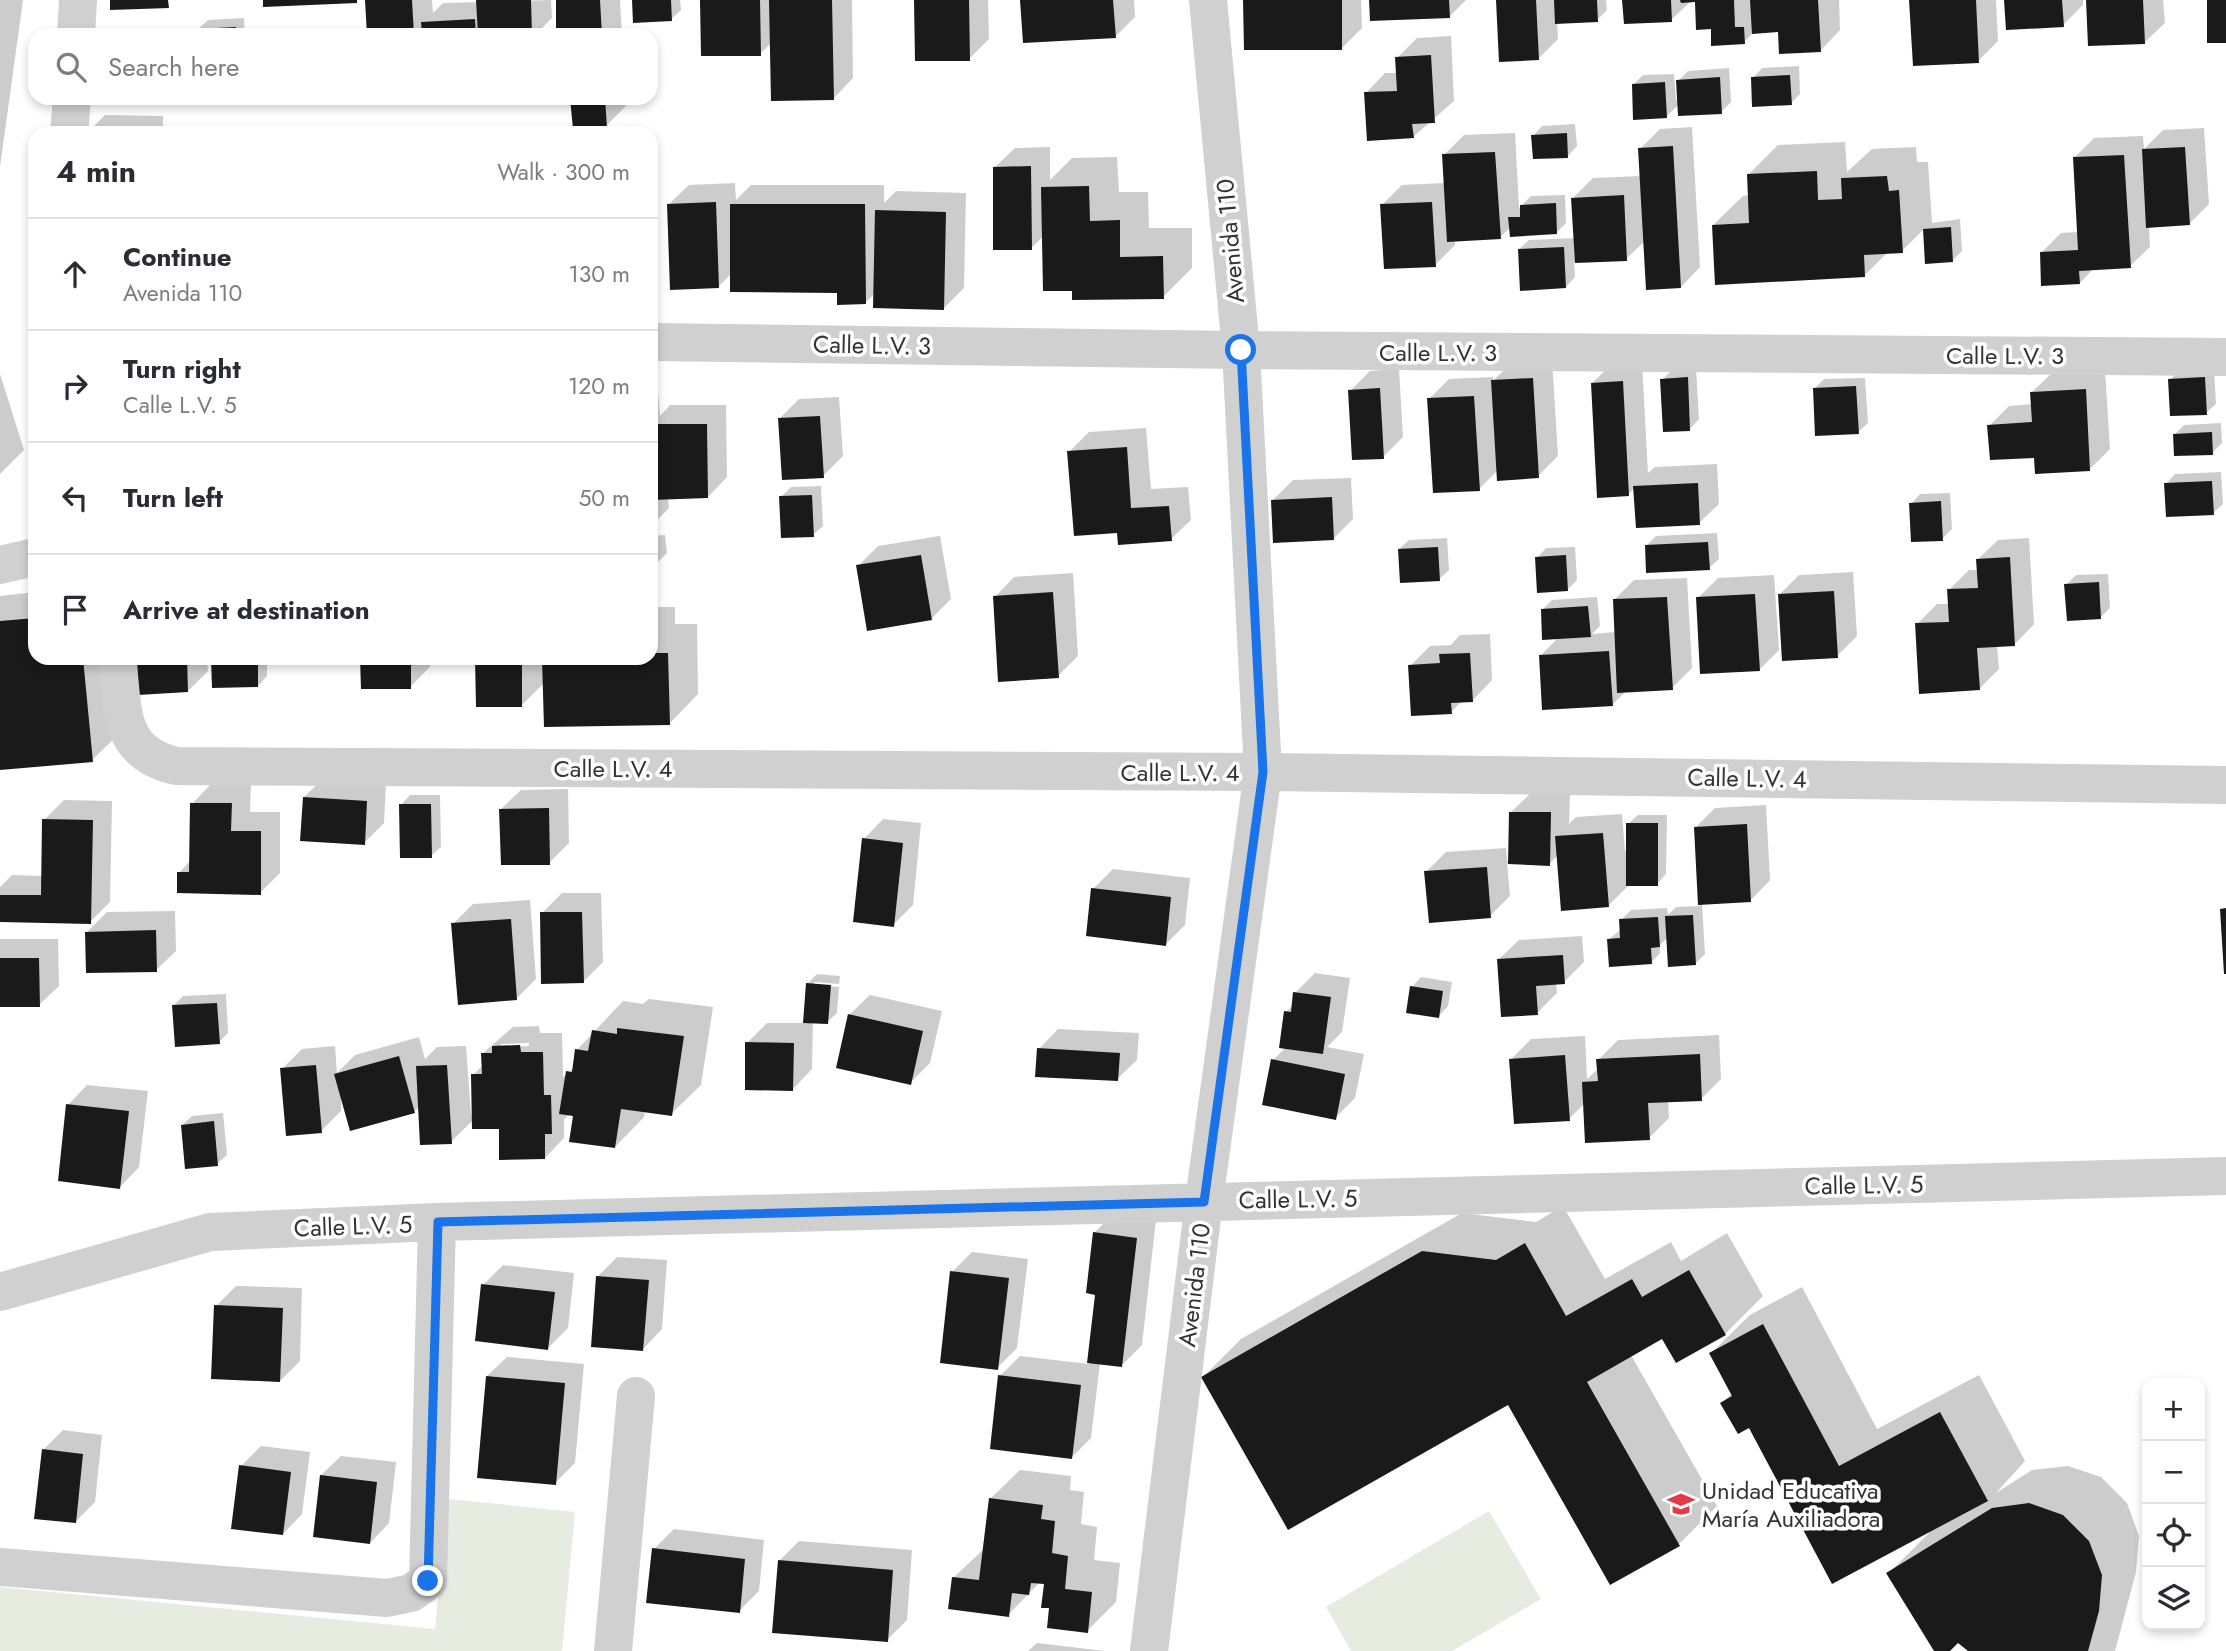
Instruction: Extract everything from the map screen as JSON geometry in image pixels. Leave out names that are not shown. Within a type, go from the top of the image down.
[{"type":"street","points":[[76,28],[78,0]]},
{"type":"street","name":"Avenida 110","points":[[1149,1651],[1204,1202],[1263,772],[1241,350],[1208,0]]},
{"type":"street","points":[[70,126],[71,105]]},
{"type":"street","name":"Calle L.V. 3","points":[[658,342],[1241,350],[2226,357]]},
{"type":"street","points":[[0,565],[28,558]]},
{"type":"street","name":"Calle L.V. 4","points":[[118,665],[130,738],[141,753],[158,762],[176,766],[1263,772],[2226,785]]},
{"type":"street","name":"Calle L.V. 5","points":[[0,1292],[210,1231],[438,1222],[2226,1176]]},
{"type":"street","points":[[0,1567],[387,1598],[411,1593],[428,1581],[438,1222]]},
{"type":"street","points":[[613,1651],[636,1396]]},
{"type":"shaded area","points":[[448,1499],[575,1512],[562,1651],[0,1651],[0,1587],[435,1629]]},
{"type":"shaded area","points":[[1489,1511],[1541,1599],[1452,1651],[1351,1651],[1326,1607]]},
{"type":"building","points":[[110,0],[168,0],[169,8],[110,10]]},
{"type":"building","points":[[263,0],[357,0],[357,3],[263,7]]},
{"type":"building","points":[[365,0],[412,0],[414,28],[367,28]]},
{"type":"building","points":[[476,0],[531,0],[532,28],[478,28]]},
{"type":"building","points":[[556,0],[600,0],[602,28],[556,28]]},
{"type":"building","points":[[632,0],[671,0],[672,21],[633,23]]},
{"type":"building","points":[[700,0],[760,0],[761,56],[701,56]]},
{"type":"building","points":[[769,0],[832,0],[834,100],[771,101]]},
{"type":"building","points":[[914,0],[969,0],[970,61],[915,61]]},
{"type":"building","points":[[1020,0],[1113,0],[1116,38],[1023,43]]},
{"type":"building","points":[[1243,0],[1342,0],[1342,50],[1244,50]]},
{"type":"building","points":[[1369,0],[1449,0],[1450,18],[1370,21]]},
{"type":"building","points":[[1496,0],[1536,0],[1539,60],[1499,62]]},
{"type":"building","points":[[1554,0],[1597,0],[1598,22],[1555,24]]},
{"type":"building","points":[[1622,0],[1671,0],[1672,22],[1624,24]]},
{"type":"building","points":[[1680,0],[1734,0],[1735,27],[1744,27],[1745,44],[1711,46],[1711,29],[1696,30],[1695,2],[1681,3]]},
{"type":"building","points":[[1750,0],[1818,0],[1821,52],[1779,54],[1778,32],[1752,34]]},
{"type":"building","points":[[1909,0],[1976,0],[1979,63],[1913,66]]},
{"type":"building","points":[[2004,0],[2062,0],[2064,27],[2006,30]]},
{"type":"building","points":[[2086,0],[2143,0],[2145,44],[2088,46]]},
{"type":"building","points":[[2207,0],[2226,0],[2226,43],[2207,43]]},
{"type":"building","points":[[475,19],[476,28],[421,28],[421,22]]},
{"type":"building","points":[[1431,55],[1435,123],[1412,124],[1414,138],[1367,141],[1364,92],[1397,91],[1395,57]]},
{"type":"building","points":[[1790,75],[1792,105],[1752,107],[1751,77]]},
{"type":"building","points":[[1720,77],[1722,114],[1678,116],[1676,80]]},
{"type":"building","points":[[1665,82],[1667,118],[1633,120],[1632,84]]},
{"type":"building","points":[[571,105],[605,105],[607,126],[573,126]]},
{"type":"building","points":[[1567,133],[1568,158],[1533,159],[1531,135]]},
{"type":"building","points":[[1673,146],[1681,288],[1646,290],[1638,148]]},
{"type":"building","points":[[2185,147],[2190,225],[2146,228],[2142,149]]},
{"type":"building","points":[[1495,152],[1501,239],[1447,242],[1442,154]]},
{"type":"building","points":[[2124,155],[2131,268],[2079,271],[2080,284],[2041,286],[2040,252],[2078,250],[2073,157]]},
{"type":"building","points":[[1031,166],[1032,250],[993,250],[993,167]]},
{"type":"building","points":[[1817,171],[1818,200],[1842,199],[1841,178],[1887,176],[1889,191],[1899,190],[1903,253],[1864,255],[1865,277],[1715,285],[1712,225],[1749,223],[1747,174]]},
{"type":"building","points":[[1089,186],[1090,221],[1120,220],[1120,257],[1163,256],[1164,299],[1072,300],[1072,291],[1043,291],[1041,187]]},
{"type":"building","points":[[1624,195],[1627,261],[1575,263],[1571,198]]},
{"type":"building","points":[[716,202],[719,288],[670,290],[667,204]]},
{"type":"building","points":[[1432,202],[1436,267],[1384,269],[1380,204]]},
{"type":"building","points":[[1556,203],[1557,234],[1510,237],[1508,217],[1520,217],[1520,205]]},
{"type":"building","points":[[730,204],[865,204],[866,304],[837,305],[837,293],[730,292]]},
{"type":"building","points":[[875,210],[946,212],[944,310],[873,308]]},
{"type":"building","points":[[1951,227],[1953,262],[1925,264],[1923,229]]},
{"type":"building","points":[[1564,247],[1566,288],[1520,291],[1518,249]]},
{"type":"building","points":[[1688,377],[1690,431],[1663,432],[1660,379]]},
{"type":"building","points":[[2205,377],[2207,415],[2170,416],[2168,379]]},
{"type":"building","points":[[1533,378],[1539,478],[1497,481],[1491,380]]},
{"type":"building","points":[[1623,381],[1629,496],[1597,498],[1591,383]]},
{"type":"building","points":[[1856,386],[1859,434],[1815,436],[1813,388]]},
{"type":"building","points":[[1380,388],[1384,459],[1352,460],[1348,390]]},
{"type":"building","points":[[2086,389],[2090,471],[2035,474],[2034,458],[1990,460],[1987,425],[2032,422],[2030,392]]},
{"type":"building","points":[[1474,396],[1480,491],[1433,493],[1427,398]]},
{"type":"building","points":[[820,416],[824,478],[782,480],[778,418]]},
{"type":"building","points":[[658,424],[707,424],[708,498],[658,500]]},
{"type":"building","points":[[2212,432],[2213,455],[2174,456],[2173,434]]},
{"type":"building","points":[[1127,447],[1131,508],[1169,506],[1172,541],[1118,545],[1117,533],[1074,536],[1067,451]]},
{"type":"building","points":[[2212,481],[2214,515],[2166,517],[2164,483]]},
{"type":"building","points":[[1698,483],[1700,525],[1636,528],[1633,486]]},
{"type":"building","points":[[812,495],[814,537],[781,538],[779,496]]},
{"type":"building","points":[[1332,497],[1334,540],[1273,543],[1271,500]]},
{"type":"building","points":[[1941,501],[1943,541],[1911,542],[1909,503]]},
{"type":"building","points":[[1708,542],[1710,570],[1646,573],[1645,545]]},
{"type":"building","points":[[1438,547],[1440,581],[1400,583],[1398,549]]},
{"type":"building","points":[[921,555],[932,620],[867,631],[856,565]]},
{"type":"building","points":[[1566,555],[1568,591],[1537,593],[1535,557]]},
{"type":"building","points":[[2010,557],[2015,646],[1977,648],[1980,690],[1919,694],[1915,623],[1949,622],[1947,589],[1978,588],[1976,559]]},
{"type":"building","points":[[2099,582],[2101,619],[2067,621],[2064,584]]},
{"type":"building","points":[[1834,591],[1838,658],[1782,661],[1778,594]]},
{"type":"building","points":[[1053,592],[1059,678],[998,682],[993,596]]},
{"type":"building","points":[[1755,594],[1760,671],[1700,674],[1696,597]]},
{"type":"building","points":[[1667,597],[1673,690],[1617,693],[1613,599]]},
{"type":"building","points":[[1588,606],[1591,637],[1542,640],[1541,609]]},
{"type":"building","points":[[28,619],[28,665],[84,665],[93,762],[0,770],[0,621]]},
{"type":"building","points":[[1609,651],[1613,706],[1542,710],[1539,655]]},
{"type":"building","points":[[658,653],[668,653],[670,725],[544,727],[542,665],[658,665]]},
{"type":"building","points":[[1470,653],[1473,702],[1451,703],[1452,714],[1411,716],[1408,665],[1440,663],[1439,654]]},
{"type":"building","points":[[137,665],[187,665],[188,692],[138,695]]},
{"type":"building","points":[[211,665],[258,665],[258,687],[212,688]]},
{"type":"building","points":[[360,665],[411,665],[411,689],[361,689]]},
{"type":"building","points":[[475,665],[522,665],[522,707],[476,707]]},
{"type":"building","points":[[303,797],[367,801],[365,845],[300,841]]},
{"type":"building","points":[[190,803],[232,803],[231,831],[261,831],[261,895],[177,893],[177,872],[189,872]]},
{"type":"building","points":[[399,804],[431,804],[432,858],[400,858]]},
{"type":"building","points":[[549,808],[550,865],[501,865],[499,809]]},
{"type":"building","points":[[1509,812],[1551,812],[1550,866],[1508,864]]},
{"type":"building","points":[[42,819],[93,820],[91,924],[0,922],[0,895],[41,895]]},
{"type":"building","points":[[1626,823],[1658,823],[1658,886],[1626,886]]},
{"type":"building","points":[[1747,824],[1751,902],[1698,905],[1694,827]]},
{"type":"building","points":[[1603,833],[1609,907],[1561,911],[1555,836]]},
{"type":"building","points":[[862,838],[903,843],[894,927],[853,922]]},
{"type":"building","points":[[1487,867],[1491,918],[1429,923],[1424,871]]},
{"type":"building","points":[[1091,888],[1171,897],[1166,946],[1086,936]]},
{"type":"building","points":[[2226,908],[2226,974],[2224,974],[2220,909]]},
{"type":"building","points":[[540,912],[582,912],[584,983],[541,984]]},
{"type":"building","points":[[1693,915],[1696,965],[1668,967],[1665,916]]},
{"type":"building","points":[[1658,917],[1660,947],[1651,948],[1652,964],[1609,967],[1607,939],[1620,938],[1619,919]]},
{"type":"building","points":[[511,919],[517,1000],[458,1005],[451,923]]},
{"type":"building","points":[[156,930],[157,972],[86,973],[85,932]]},
{"type":"building","points":[[1563,955],[1565,984],[1536,986],[1538,1015],[1501,1017],[1497,959]]},
{"type":"building","points":[[0,958],[39,958],[40,1007],[0,1007]]},
{"type":"building","points":[[806,983],[831,985],[828,1024],[803,1023]]},
{"type":"building","points":[[1410,986],[1443,991],[1439,1018],[1406,1013]]},
{"type":"building","points":[[1293,992],[1331,997],[1323,1054],[1279,1048],[1284,1011],[1291,1012]]},
{"type":"building","points":[[217,1003],[220,1044],[175,1047],[172,1005]]},
{"type":"building","points":[[848,1014],[923,1031],[911,1085],[836,1068]]},
{"type":"building","points":[[617,1028],[684,1036],[672,1116],[621,1109],[615,1148],[569,1142],[573,1116],[559,1114],[566,1071],[572,1072],[575,1049],[588,1051],[592,1030],[617,1034]]},
{"type":"building","points":[[745,1042],[794,1043],[793,1091],[745,1090]]},
{"type":"building","points":[[520,1045],[521,1052],[543,1052],[544,1095],[551,1095],[552,1134],[545,1134],[545,1159],[499,1160],[499,1129],[472,1129],[471,1074],[482,1074],[481,1053],[492,1053],[492,1046]]},
{"type":"building","points":[[1037,1048],[1120,1053],[1118,1081],[1035,1077]]},
{"type":"building","points":[[1700,1054],[1702,1101],[1648,1103],[1650,1140],[1585,1143],[1582,1082],[1598,1081],[1596,1059]]},
{"type":"building","points":[[1565,1055],[1570,1121],[1514,1124],[1509,1059]]},
{"type":"building","points":[[399,1056],[415,1113],[350,1131],[334,1074]]},
{"type":"building","points":[[1271,1059],[1345,1074],[1336,1120],[1262,1105]]},
{"type":"building","points":[[316,1065],[322,1133],[286,1136],[280,1068]]},
{"type":"building","points":[[447,1065],[452,1144],[420,1145],[416,1066]]},
{"type":"building","points":[[66,1104],[129,1111],[120,1189],[58,1181]]},
{"type":"building","points":[[214,1121],[218,1166],[185,1169],[181,1125]]},
{"type":"building","points":[[1093,1232],[1137,1238],[1122,1367],[1087,1363],[1095,1295],[1086,1293]]},
{"type":"building","points":[[1525,1243],[1566,1316],[1632,1279],[1642,1297],[1689,1270],[1726,1335],[1676,1363],[1662,1339],[1587,1382],[1680,1546],[1610,1585],[1508,1405],[1288,1530],[1201,1377],[1422,1251],[1496,1260]]},
{"type":"building","points":[[950,1271],[1009,1278],[998,1370],[940,1363]]},
{"type":"building","points":[[596,1276],[649,1280],[643,1351],[591,1347]]},
{"type":"building","points":[[481,1284],[555,1292],[548,1350],[475,1341]]},
{"type":"building","points":[[214,1305],[283,1308],[280,1382],[211,1379]]},
{"type":"building","points":[[1763,1324],[1839,1466],[1940,1412],[1988,1501],[1832,1584],[1749,1428],[1738,1434],[1720,1403],[1732,1396],[1709,1353]]},
{"type":"building","points":[[998,1375],[1081,1385],[1072,1459],[990,1449]]},
{"type":"building","points":[[486,1376],[565,1383],[556,1485],[477,1478]]},
{"type":"building","points":[[42,1449],[83,1454],[76,1523],[34,1519]]},
{"type":"building","points":[[239,1465],[291,1472],[283,1535],[231,1529]]},
{"type":"building","points":[[320,1475],[377,1482],[370,1544],[313,1537]]},
{"type":"building","points":[[989,1498],[1043,1505],[1041,1519],[1055,1521],[1052,1553],[1068,1556],[1065,1589],[1092,1592],[1088,1633],[1047,1628],[1049,1608],[1041,1608],[1044,1584],[1031,1583],[1029,1595],[1012,1593],[1009,1617],[948,1609],[952,1577],[979,1580]]},
{"type":"building","points":[[2029,1503],[2063,1515],[2089,1541],[2102,1575],[2099,1611],[2088,1651],[1968,1651],[1958,1643],[1950,1651],[1934,1651],[1886,1573],[1992,1508]]},
{"type":"building","points":[[652,1548],[745,1559],[740,1613],[646,1603]]},
{"type":"building","points":[[778,1560],[893,1570],[888,1642],[772,1633]]},
{"type":"place","name":"Unidad Educativa María Auxiliadora","points":[[1681,1504]]},
{"type":"route","points":[[428,1581],[438,1222],[1204,1202],[1263,772],[1241,350]]}]
